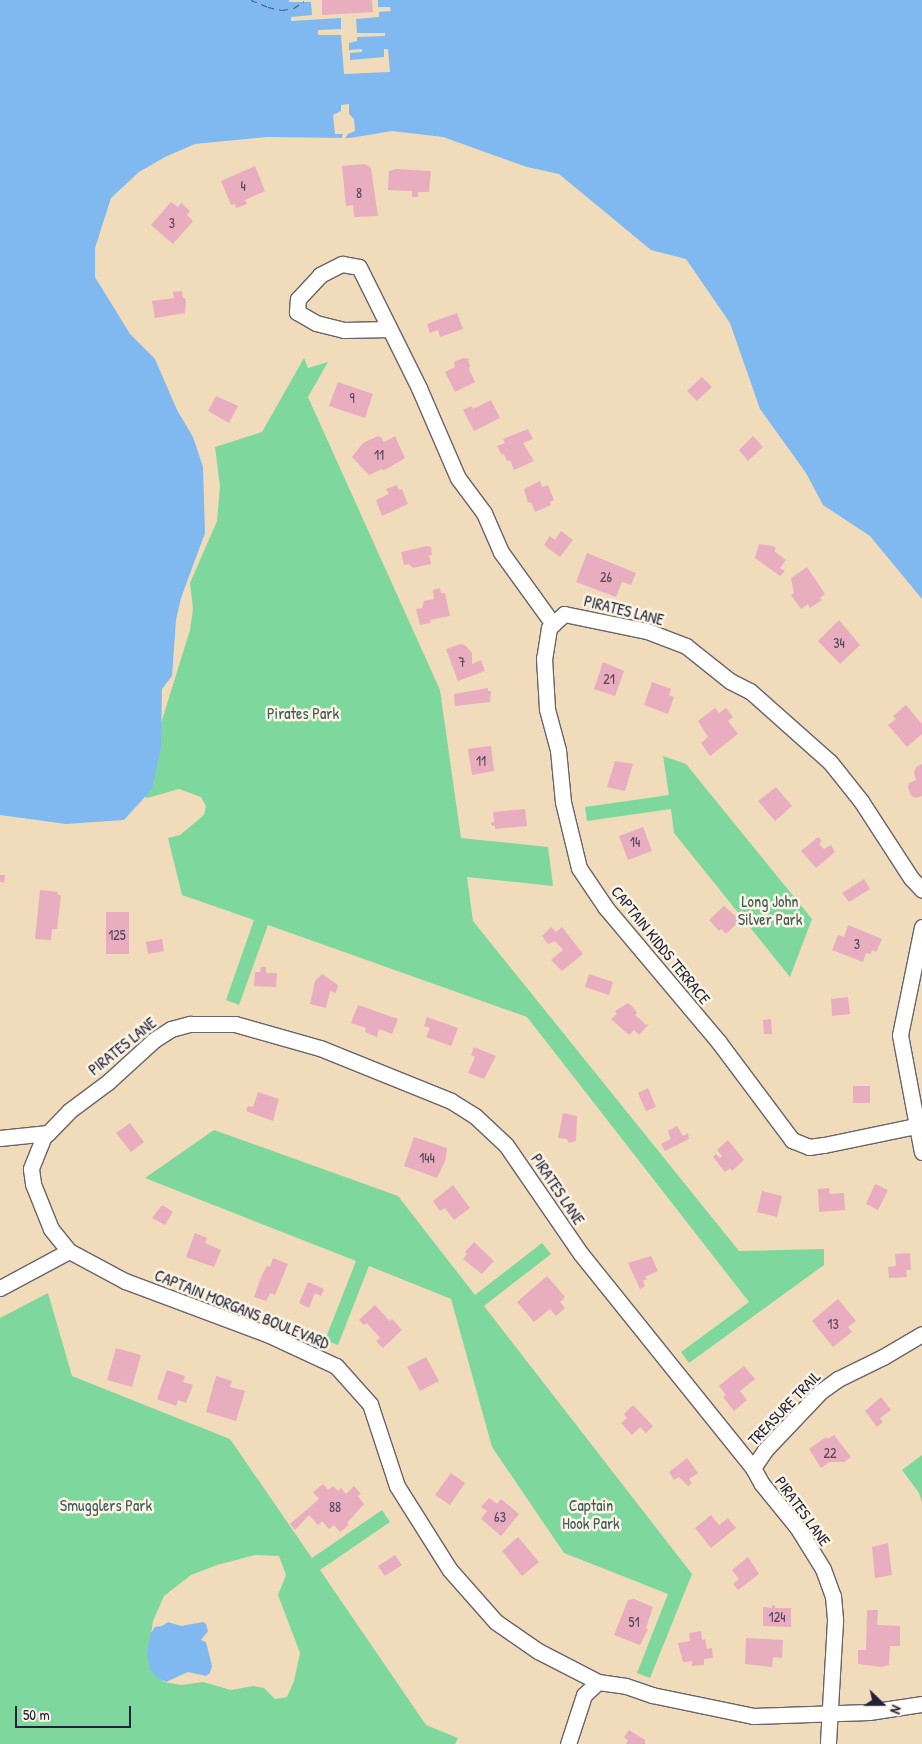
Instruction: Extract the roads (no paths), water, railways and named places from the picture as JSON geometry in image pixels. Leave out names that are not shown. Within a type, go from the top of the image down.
[{"type":"street","points":[[389,329],[344,330],[316,323],[297,312],[298,299],[320,275],[342,264],[359,267],[419,388],[458,478],[484,513],[502,552],[553,624]]},
{"type":"street","name":"PIRATES LANE","points":[[553,624],[564,614],[647,631],[686,646],[730,681],[750,691],[830,762],[861,802],[911,878],[922,890]]},
{"type":"street","name":"CAPTAIN KIDDS TERRACE","points":[[553,624],[549,628],[544,658],[547,700],[558,750],[563,802],[579,868],[606,908],[718,1042],[792,1140],[809,1146],[824,1145],[916,1126]]},
{"type":"street","points":[[922,927],[900,1035],[922,1152]]},
{"type":"street","name":"PIRATES LANE","points":[[69,1251],[50,1229],[33,1184],[31,1169],[44,1136],[69,1111],[108,1082],[154,1040],[171,1029],[190,1024],[235,1024],[264,1031],[320,1048],[451,1101],[475,1116],[506,1145],[580,1254],[753,1468],[762,1484],[797,1527],[823,1570],[832,1596],[835,1622],[828,1744]]},
{"type":"street","points":[[0,1138],[48,1133]]},
{"type":"street","points":[[0,1288],[69,1251]]},
{"type":"street","name":"CAPTAIN MORGANS BOULEVARD","points":[[69,1251],[125,1281],[267,1334],[336,1366],[370,1404],[397,1486],[450,1570],[496,1622],[538,1651],[598,1682],[626,1686],[652,1695],[753,1716],[869,1712],[922,1704]]},
{"type":"street","name":"TREASURE TRAIL","points":[[753,1468],[765,1450],[820,1392],[838,1379],[883,1357],[922,1334]]},
{"type":"street","points":[[568,1744],[584,1695],[598,1682]]},
{"type":"water","points":[[0,0],[922,0],[922,599],[870,536],[823,505],[806,473],[760,409],[730,323],[686,259],[651,250],[559,174],[527,167],[443,137],[392,131],[350,138],[267,137],[195,144],[165,157],[139,172],[111,198],[95,248],[95,277],[130,334],[155,359],[177,410],[193,437],[203,467],[205,533],[181,598],[176,620],[172,676],[162,689],[161,747],[152,789],[124,820],[66,824],[0,815]]},
{"type":"water","points":[[168,1622],[181,1626],[203,1622],[206,1624],[208,1631],[201,1640],[206,1642],[212,1666],[210,1673],[206,1676],[188,1672],[166,1682],[158,1678],[150,1670],[147,1653],[151,1633],[155,1627],[162,1626]]},
{"type":"park label","name":"Pirates Park","points":[[303,713]]},
{"type":"park label","name":"Long John Silver Park","points":[[770,910]]},
{"type":"park label","name":"Smugglers Park","points":[[106,1505]]},
{"type":"park label","name":"Captain Hook Park","points":[[591,1514]]}]
